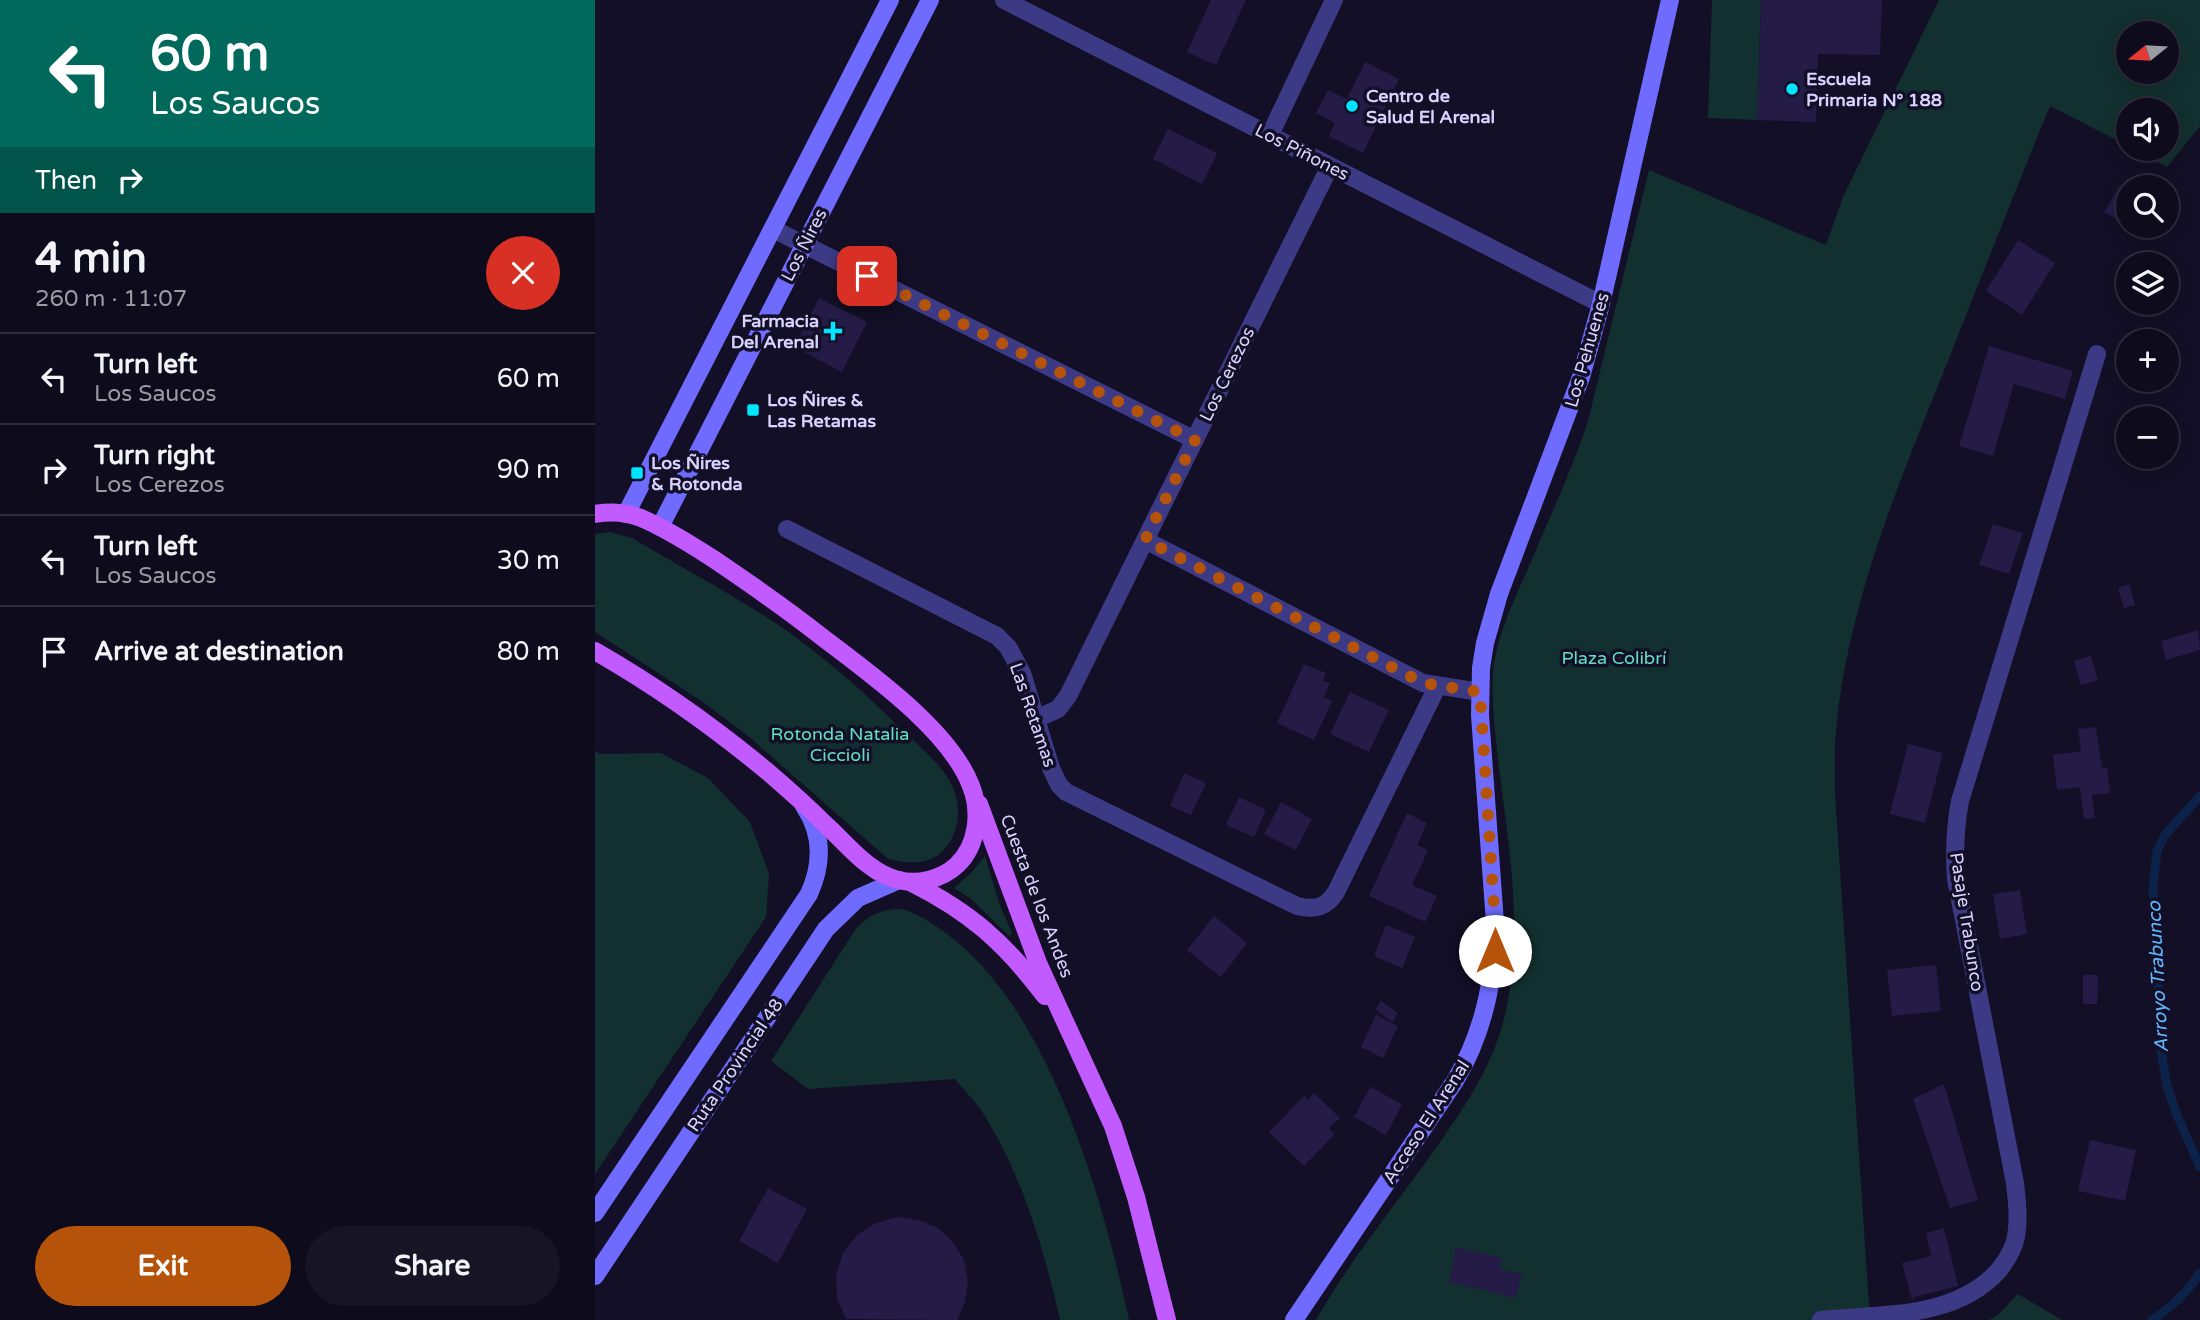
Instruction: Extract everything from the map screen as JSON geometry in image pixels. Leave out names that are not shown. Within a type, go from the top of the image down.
[{"type":"main road","points":[[595,651],[696,716],[800,800],[875,869],[904,881],[934,878],[947,872],[965,855],[975,830],[975,802],[971,785],[938,736],[883,685],[761,591],[660,527],[607,512]]},
{"type":"main road","name":"Cuesta de los Andes","points":[[971,785],[1026,933],[1097,1088],[1125,1162],[1167,1320]]},
{"type":"main road","name":"Cuesta de los Andes","points":[[904,881],[956,906],[999,940],[1064,1021]]},
{"type":"street","name":"Los Ñires","points":[[607,512],[773,229],[890,0]]},
{"type":"street","name":"Los Ñires","points":[[660,527],[930,0]]},
{"type":"street","name":"Los Piñones","points":[[1004,0],[1601,304]]},
{"type":"street","points":[[1270,135],[1334,0]]},
{"type":"street","name":"Los Pehuenes","points":[[1480,692],[1483,655],[1490,620],[1574,400],[1601,304],[1670,0]]},
{"type":"street","name":"Los Cerezos","points":[[1036,719],[1051,714],[1064,702],[1330,166]]},
{"type":"street","points":[[773,229],[1195,440]]},
{"type":"street","name":"Pasaje Trabunco","points":[[1821,1320],[1927,1309],[1958,1300],[1988,1282],[2004,1264],[2015,1240],[2018,1212],[2015,1183],[1956,879],[1956,825],[1960,801],[2097,354]]},
{"type":"street","name":"Las Retamas","points":[[787,529],[997,636],[1016,659],[1054,776],[1066,792],[1297,906],[1319,908],[1336,892],[1437,687]]},
{"type":"street","points":[[1145,540],[1412,678],[1437,687],[1480,692]]},
{"type":"street","name":"Acceso El Arenal","points":[[1294,1320],[1455,1081],[1469,1058],[1486,1007],[1495,951],[1495,923],[1480,692]]},
{"type":"street","name":"Ruta Provincial 48","points":[[595,1213],[809,894],[817,877],[820,853],[815,826],[800,800]]},
{"type":"street","name":"Ruta Provincial 48","points":[[595,1276],[826,929],[858,898],[904,881]]},
{"type":"green space","points":[[1712,0],[1761,0],[1757,120],[1708,118]]},
{"type":"green space","name":"Plaza Colibrí","points":[[1939,0],[2200,0],[2200,126],[2179,152],[2179,98],[2116,98],[2116,140],[2050,106],[1892,503],[1851,637],[1836,730],[1835,794],[1870,1320],[1316,1320],[1357,1257],[1460,1113],[1486,1068],[1499,1036],[1512,970],[1514,902],[1493,709],[1495,660],[1510,609],[1588,421],[1649,170],[1826,245],[1843,197]]},
{"type":"green space","points":[[2156,161],[2172,161],[2167,167]]},
{"type":"green space","name":"Rotonda Natalia Ciccioli","points":[[610,532],[632,538],[774,622],[824,659],[870,699],[932,758],[950,781],[958,808],[957,823],[953,837],[945,849],[920,862],[887,858],[748,736],[703,702],[595,632],[595,534]]},
{"type":"green space","points":[[595,751],[600,754],[661,753],[708,778],[750,822],[769,874],[766,917],[595,1174]]},
{"type":"green space","points":[[985,856],[999,903],[1012,933],[1009,936],[971,899],[954,888]]},
{"type":"green space","points":[[901,909],[917,915],[943,931],[980,964],[1013,1006],[1042,1055],[1087,1163],[1129,1320],[1060,1320],[1047,1266],[1020,1187],[983,1113],[955,1079],[808,1089],[771,1061],[855,930],[875,914]]},
{"type":"green space","points":[[2018,1294],[2062,1320],[1989,1320],[1999,1314]]},
{"type":"building","points":[[1211,0],[1246,0],[1216,65],[1187,52]]},
{"type":"building","points":[[1761,0],[1882,0],[1880,55],[1818,54],[1816,122],[1757,120]]},
{"type":"building","name":"Centro de Salud El Arenal","points":[[1365,62],[1399,79],[1363,153],[1329,136],[1335,123],[1316,113],[1328,90],[1347,99]]},
{"type":"building","points":[[1168,129],[1217,153],[1202,184],[1153,159]]},
{"type":"building","points":[[2116,192],[2116,219],[2104,212]]},
{"type":"building","points":[[2018,240],[2055,263],[2022,315],[1986,291]]},
{"type":"building","name":"Farmacia Del Arenal","points":[[819,298],[867,322],[842,372],[794,347]]},
{"type":"building","points":[[1989,346],[2073,371],[2065,399],[2014,384],[1993,456],[1959,446]]},
{"type":"building","points":[[1993,524],[2023,533],[2009,574],[1979,565]]},
{"type":"building","points":[[2129,584],[2135,605],[2124,608],[2118,588]]},
{"type":"building","points":[[2198,630],[2200,650],[2166,660],[2161,641]]},
{"type":"building","points":[[2091,656],[2098,680],[2081,685],[2074,661]]},
{"type":"building","points":[[1304,664],[1326,673],[1323,681],[1330,683],[1324,697],[1332,701],[1314,740],[1277,723]]},
{"type":"building","points":[[1350,692],[1389,710],[1369,752],[1330,734]]},
{"type":"building","points":[[2096,727],[2102,768],[2107,768],[2110,793],[2092,795],[2095,818],[2084,819],[2080,787],[2057,790],[2053,755],[2081,751],[2078,729]]},
{"type":"building","points":[[1908,744],[1943,753],[1925,823],[1890,814]]},
{"type":"building","points":[[1184,773],[1206,783],[1191,815],[1170,806]]},
{"type":"building","points":[[1239,797],[1266,810],[1254,837],[1226,825]]},
{"type":"building","points":[[1281,802],[1312,819],[1296,850],[1264,834]]},
{"type":"building","points":[[1407,813],[1427,823],[1417,845],[1428,850],[1412,885],[1437,896],[1425,922],[1369,896]]},
{"type":"building","points":[[2020,890],[2027,934],[2000,939],[1993,894]]},
{"type":"building","points":[[1214,916],[1247,943],[1221,977],[1187,950]]},
{"type":"building","points":[[1386,925],[1415,937],[1402,968],[1374,956]]},
{"type":"building","points":[[1936,965],[1941,1011],[1892,1016],[1887,970]]},
{"type":"building","points":[[2083,975],[2098,975],[2097,1004],[2083,1004]]},
{"type":"building","points":[[1381,1001],[1398,1013],[1392,1022],[1375,1009]]},
{"type":"building","points":[[1376,1015],[1398,1026],[1383,1058],[1361,1047]]},
{"type":"building","points":[[1944,1084],[1978,1200],[1950,1208],[1913,1099]]},
{"type":"building","points":[[1370,1087],[1402,1104],[1386,1135],[1354,1117]]},
{"type":"building","points":[[1314,1093],[1340,1118],[1329,1128],[1335,1134],[1304,1166],[1269,1132],[1305,1095],[1307,1101]]},
{"type":"building","points":[[2090,1140],[2136,1150],[2125,1201],[2078,1191]]},
{"type":"building","points":[[768,1188],[807,1209],[778,1263],[739,1241]]},
{"type":"building","points":[[898,1217],[919,1220],[938,1228],[953,1242],[964,1260],[968,1281],[965,1302],[957,1320],[846,1319],[837,1298],[836,1275],[843,1253],[857,1235],[876,1223]]},
{"type":"building","points":[[1944,1228],[1958,1286],[1912,1300],[1902,1263],[1931,1256],[1926,1233]]},
{"type":"building","points":[[1456,1247],[1502,1258],[1500,1269],[1522,1274],[1516,1298],[1449,1282]]},
{"type":"waterway","name":"Arroyo Trabunco","points":[[2200,796],[2165,835],[2157,851],[2153,888],[2162,1057],[2167,1086],[2176,1113],[2200,1167]]},
{"type":"waterway","name":"Arroyo Trabunco","points":[[2152,1320],[2179,1299],[2200,1273]]},
{"type":"place","name":"Escuela Primaria N° 188","points":[[1792,89]]},
{"type":"place","name":"Centro de Salud El Arenal","points":[[1352,106]]},
{"type":"place","name":"Farmacia Del Arenal","points":[[833,331]]},
{"type":"place","name":"Los Ñires & Las Retamas","points":[[753,410]]},
{"type":"place","name":"Los Ñires & Rotonda","points":[[637,473]]},
{"type":"route","points":[[867,276],[1195,440],[1145,540],[1423,683],[1480,692],[1495,951]]}]
